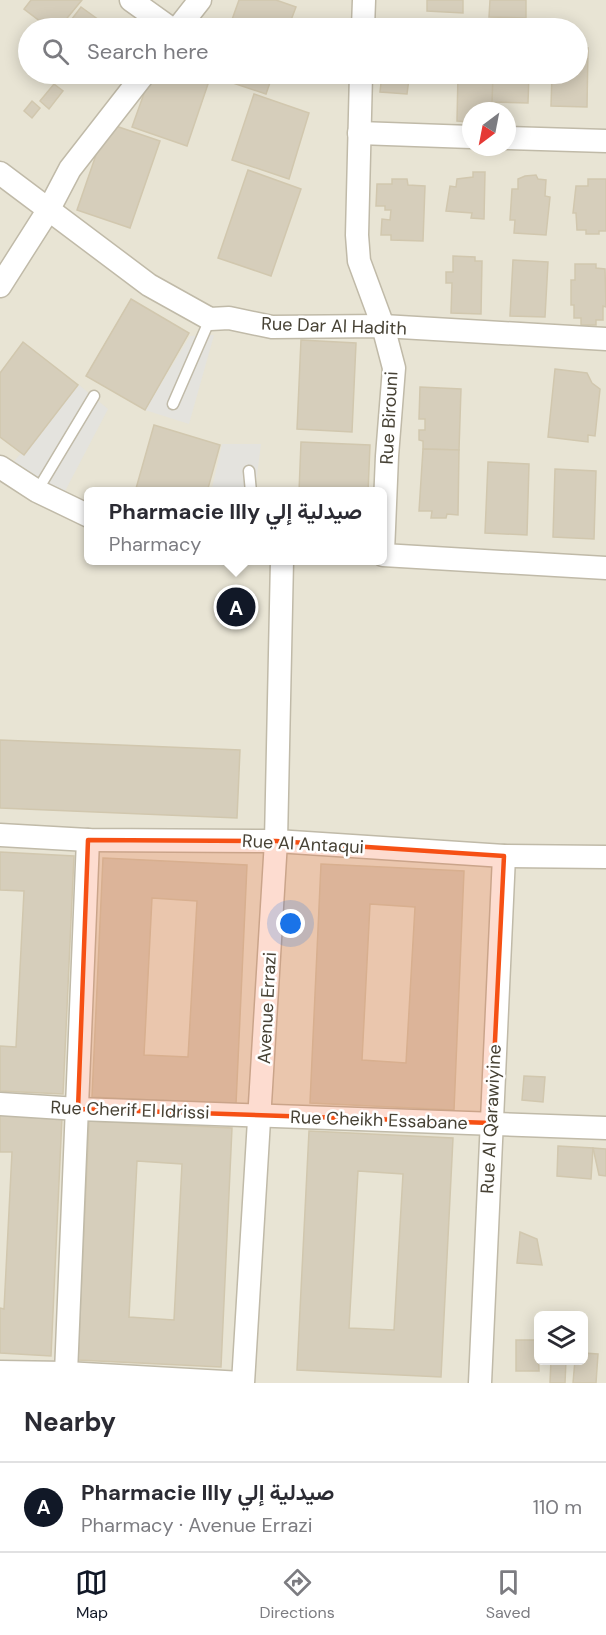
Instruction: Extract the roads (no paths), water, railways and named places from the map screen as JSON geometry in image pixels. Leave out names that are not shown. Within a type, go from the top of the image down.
[{"type":"street","points":[[131,0],[156,18]]},
{"type":"street","points":[[186,18],[200,0]]},
{"type":"street","points":[[363,18],[364,0]]},
{"type":"street","points":[[0,286],[49,209],[70,169],[136,84]]},
{"type":"street","name":"Rue Birouni","points":[[361,84],[357,235],[359,261],[383,326],[394,368],[386,487]]},
{"type":"street","points":[[359,133],[462,136]]},
{"type":"street","points":[[516,138],[606,141]]},
{"type":"street","name":"Rue Dar Al Hadith","points":[[0,173],[149,285],[210,319],[229,318],[272,327],[383,326],[606,339]]},
{"type":"street","points":[[0,466],[37,491],[84,514]]},
{"type":"street","points":[[387,553],[606,568]]},
{"type":"street","name":"Avenue Errazi","points":[[243,1383],[276,841],[282,565]]},
{"type":"street","name":"Rue Al Antaqui","points":[[0,835],[88,840],[276,841],[504,856],[606,857]]},
{"type":"street","points":[[66,1373],[88,840]]},
{"type":"street","name":"Rue Al Qarawiyine","points":[[480,1383],[504,856]]},
{"type":"street","name":"Rue Cherif El Idrissi","points":[[0,1104],[261,1116]]},
{"type":"street","name":"Rue Cheikh Essabane","points":[[261,1116],[606,1128]]},
{"type":"street","points":[[0,1372],[66,1373],[243,1383]]},
{"type":"lane","points":[[173,404],[210,319]]},
{"type":"lane","points":[[37,491],[94,396]]},
{"type":"lane","points":[[249,471],[251,487]]},
{"type":"place","name":"Pharmacie Illy صيدلية إلي","points":[[236,607]]}]
